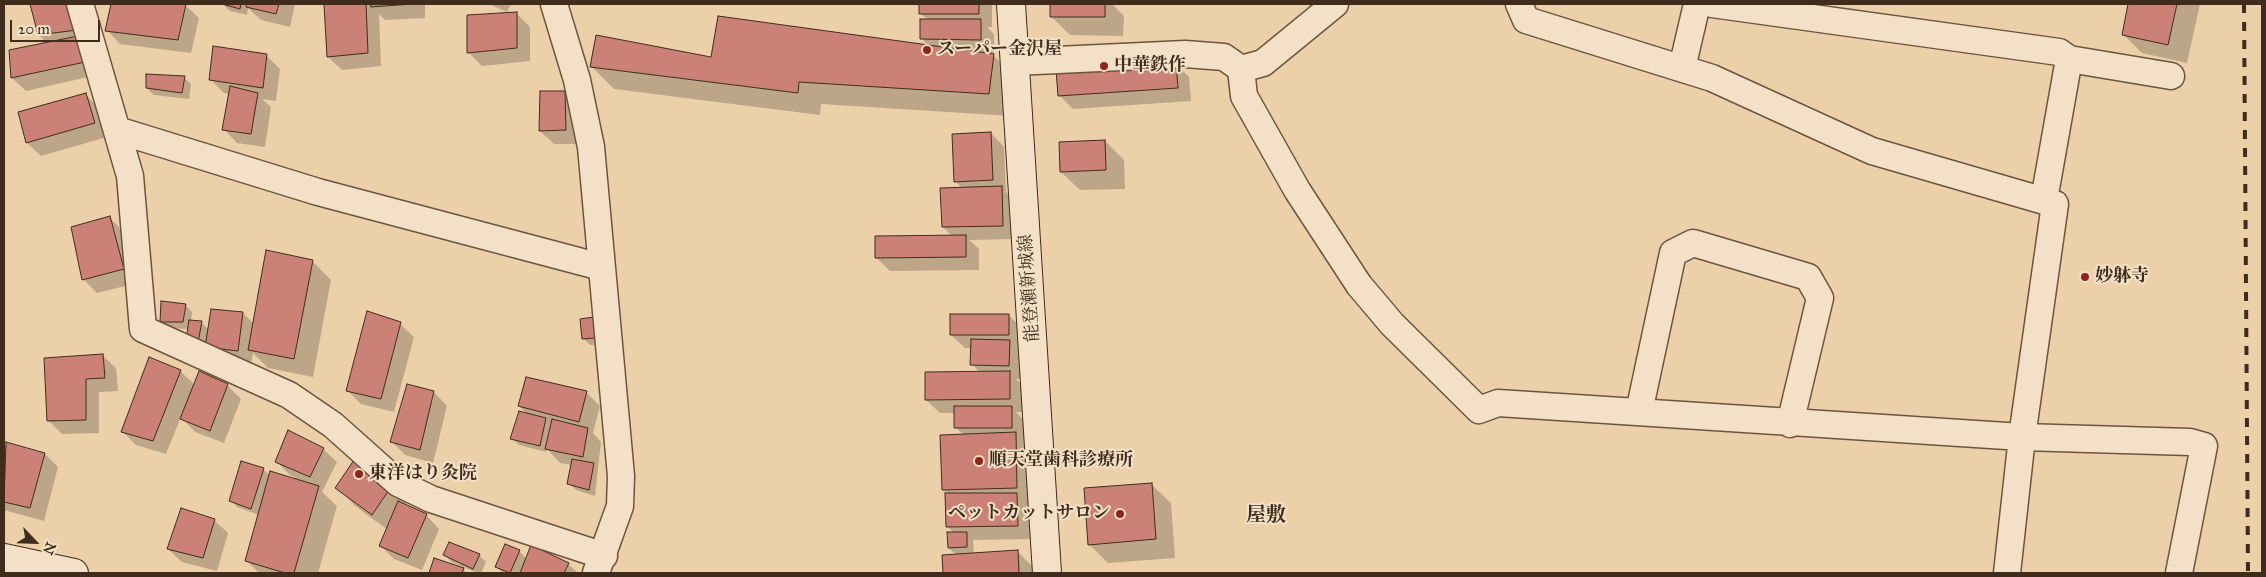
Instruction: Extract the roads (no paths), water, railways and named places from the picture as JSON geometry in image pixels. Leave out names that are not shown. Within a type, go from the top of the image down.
[{"type":"main road","name":"能登瀬新城線","points":[[1010,4],[1047,573]]},
{"type":"main road","points":[[4,558],[74,573]]},
{"type":"street","points":[[80,4],[130,176],[143,329],[290,395],[333,425],[398,483],[431,499],[600,565],[620,506],[621,476],[591,147],[577,80],[554,4]]},
{"type":"street","points":[[1241,69],[1263,63],[1335,4]]},
{"type":"street","points":[[1520,4],[1526,20],[1712,78],[1872,151],[2055,204],[2022,437],[2007,573]]},
{"type":"street","points":[[1682,68],[1697,4]]},
{"type":"street","points":[[1712,4],[2059,52],[2069,59],[2172,76]]},
{"type":"street","points":[[1015,62],[1185,54],[1224,57],[1241,69],[1244,96],[1296,190],[1360,285],[1392,324],[1479,410],[1498,403],[1790,424],[2022,437],[2190,442],[2204,446],[2179,573]]},
{"type":"street","points":[[2044,200],[2069,59]]},
{"type":"street","points":[[117,130],[318,192],[601,268]]},
{"type":"street","points":[[1639,412],[1673,253],[1693,243],[1808,276],[1820,298],[1790,424]]},
{"type":"railway","points":[[2244,4],[2248,573]]},
{"type":"place","name":"スーパー金沢屋","points":[[927,50]]},
{"type":"place","name":"中華鉄作","points":[[1104,66]]},
{"type":"place","name":"妙躰寺","points":[[2085,277]]},
{"type":"place","name":"順天堂歯科診療所","points":[[979,461]]},
{"type":"place","name":"東洋はり灸院","points":[[359,474]]},
{"type":"place","name":"ペットカットサロン","points":[[1120,514]]},
{"type":"district","name":"屋敷","points":[[1266,516]]}]
